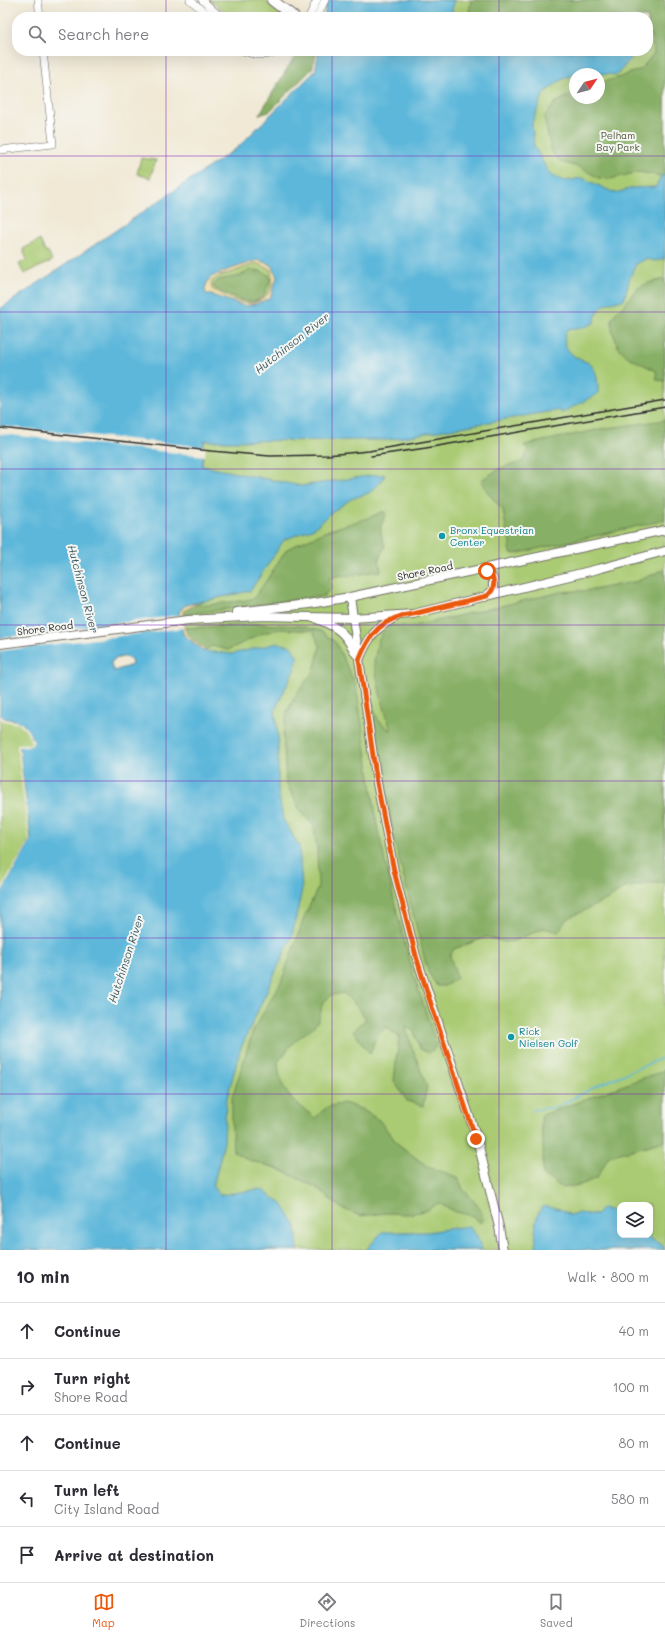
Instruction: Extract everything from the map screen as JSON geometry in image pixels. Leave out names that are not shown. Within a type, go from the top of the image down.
[{"type":"highway","points":[[272,0],[288,12]]},
{"type":"main road","name":"Shore Road","points":[[188,620],[216,614],[302,605],[350,597],[665,530]]},
{"type":"main road","name":"Shore Road","points":[[0,644],[188,620],[261,616],[353,618],[413,614],[665,551]]},
{"type":"main road","points":[[478,569],[489,572],[493,579],[493,590],[484,597]]},
{"type":"main road","points":[[350,597],[383,816],[394,871],[422,976],[476,1139],[498,1221],[503,1250]]},
{"type":"main road","points":[[359,660],[371,635],[384,624],[401,615]]},
{"type":"main road","points":[[313,617],[339,629],[349,642],[359,660]]},
{"type":"street","points":[[38,0],[39,12]]},
{"type":"street","points":[[190,0],[205,12]]},
{"type":"street","points":[[202,0],[215,12]]},
{"type":"street","points":[[312,12],[318,0]]},
{"type":"street","points":[[319,12],[325,0]]},
{"type":"street","points":[[0,150],[53,144],[44,56]]},
{"type":"green space","points":[[209,0],[264,0],[280,12],[225,12]]},
{"type":"green space","points":[[432,0],[665,0],[665,1250],[136,1250],[112,673],[110,662],[113,658],[179,612],[202,466],[204,441],[431,56],[653,56],[653,12],[433,12]],"holes":[[[125,656],[131,659],[132,665],[114,671],[111,664],[113,660]]]},
{"type":"green space","name":"Pelham Bay Park","points":[[471,0],[665,0],[665,175],[661,176],[639,172],[610,179],[599,178],[579,167],[560,162],[551,151],[544,117],[555,103],[569,95],[569,104],[605,104],[605,81],[641,69],[653,56],[653,12],[469,12]]},
{"type":"green space","points":[[295,56],[316,56],[312,69],[269,112],[259,115]]},
{"type":"green space","points":[[141,158],[156,160],[150,178],[137,174]]},
{"type":"green space","points":[[40,240],[45,252],[48,251],[52,261],[24,274],[19,264],[27,260],[23,249]]},
{"type":"green space","points":[[256,263],[270,269],[272,274],[272,285],[270,290],[258,301],[249,303],[239,301],[212,288],[212,281],[219,276]]},
{"type":"green space","points":[[249,270],[260,271],[269,275],[271,280],[264,295],[256,301],[247,301],[237,298],[219,291],[213,286],[218,280],[240,276]]},
{"type":"green space","points":[[665,279],[665,381],[657,380],[656,371],[628,357],[618,347],[612,330],[612,319],[636,289],[648,283]]},
{"type":"green space","points":[[665,420],[665,520],[515,554],[510,553],[509,548],[511,543],[507,534],[503,510],[488,493],[481,480],[501,468],[522,461],[528,450],[524,445],[601,429]]},
{"type":"green space","points":[[384,511],[386,515],[381,530],[385,546],[379,559],[381,571],[332,577],[329,579],[332,587],[324,596],[183,615],[183,611],[197,604],[207,605],[254,598],[287,549],[329,530],[368,518]]},
{"type":"green space","points":[[665,569],[665,883],[651,883],[624,888],[610,898],[567,919],[558,932],[544,928],[514,941],[504,942],[487,937],[454,949],[450,956],[457,978],[445,986],[437,986],[428,972],[394,840],[372,714],[372,702],[378,720],[391,731],[380,693],[374,662],[378,641],[383,632],[392,625],[414,626],[561,592],[593,590],[638,581]]},
{"type":"green space","points":[[259,624],[300,626],[321,631],[336,643],[356,685],[378,830],[412,970],[437,1046],[429,1053],[420,1049],[414,1032],[406,1026],[408,1036],[427,1087],[423,1106],[407,1101],[394,1081],[399,1037],[386,1027],[376,1037],[370,1054],[353,1031],[366,1019],[344,993],[332,995],[322,1003],[319,1017],[314,1026],[293,1042],[278,1062],[281,1082],[289,1095],[315,1118],[327,1107],[344,1103],[361,1109],[379,1120],[398,1144],[428,1167],[458,1177],[463,1189],[481,1209],[483,1219],[480,1223],[474,1216],[456,1212],[438,1203],[426,1211],[406,1214],[388,1213],[360,1216],[341,1208],[315,1187],[276,1168],[248,1160],[233,1151],[232,1098],[253,1031],[282,980],[304,918],[318,887],[317,850],[314,827],[299,808],[286,783],[283,735],[287,711],[299,690],[314,671],[320,646],[313,631],[281,629],[263,633],[228,650],[212,646],[206,650],[187,635],[184,628]]},
{"type":"green space","points":[[0,715],[20,722],[34,742],[31,837],[0,895]]},
{"type":"green space","points":[[665,1070],[665,1141],[609,1156],[597,1178],[580,1185],[562,1188],[543,1174],[542,1115]]},
{"type":"sand","points":[[258,260],[272,265],[277,277],[270,298],[256,304],[245,306],[205,293],[206,285],[213,276]],"holes":[[[256,263],[270,269],[272,275],[271,288],[264,298],[253,303],[233,300],[213,290],[211,286],[212,281],[219,276]]]},
{"type":"sand","points":[[197,604],[183,611],[185,630],[195,642],[206,650],[203,651],[183,634],[179,612],[184,606]]},
{"type":"water","points":[[327,0],[454,0],[452,12],[325,12]]},
{"type":"water","name":"Hutchinson River","points":[[318,56],[632,57],[617,75],[605,74],[605,68],[569,68],[569,77],[561,80],[544,93],[532,123],[534,146],[550,175],[565,181],[582,178],[615,193],[633,188],[656,187],[661,176],[665,175],[665,258],[656,261],[646,259],[636,264],[629,280],[624,300],[613,302],[601,308],[594,323],[582,328],[567,330],[565,334],[564,338],[567,349],[579,359],[590,364],[595,371],[598,394],[561,413],[558,410],[387,440],[204,441],[202,466],[301,486],[375,475],[385,475],[380,483],[369,493],[351,499],[331,513],[314,528],[284,540],[250,591],[190,604],[184,606],[179,612],[183,634],[203,651],[232,654],[278,643],[291,646],[298,658],[275,710],[278,736],[278,790],[283,819],[299,846],[302,889],[292,936],[240,1050],[226,1102],[224,1142],[213,1187],[220,1195],[261,1189],[282,1204],[296,1226],[298,1250],[0,1250],[0,895],[31,837],[19,746],[31,746],[34,742],[28,730],[21,722],[6,719],[0,715],[0,309],[237,148],[315,71]],"holes":[[[258,260],[272,265],[277,277],[270,298],[256,304],[245,306],[205,293],[207,283],[213,276]],[[125,656],[131,659],[132,665],[114,671],[111,662]]]},
{"type":"water","points":[[543,1206],[560,1209],[570,1215],[579,1213],[597,1215],[602,1208],[617,1212],[617,1238],[649,1238],[662,1245],[665,1250],[537,1250],[535,1232],[536,1221]]},
{"type":"water","points":[[468,1226],[477,1236],[482,1250],[366,1250],[382,1232],[427,1232]]},
{"type":"pier","points":[[0,426],[206,447],[205,456],[0,434]]},
{"type":"pier","points":[[181,615],[184,628],[0,651],[0,638]]},
{"type":"pier","points":[[0,715],[5,719],[20,722],[27,729],[34,742],[31,746],[19,747],[30,841],[0,895],[0,891],[29,841],[17,746],[19,744],[30,744],[32,742],[25,730],[19,724],[4,721],[0,719]]},
{"type":"waterway","points":[[533,1110],[556,1107],[596,1086],[665,1057]]},
{"type":"railway","points":[[0,428],[270,456],[327,455],[369,451],[665,400]]},
{"type":"railway","points":[[371,456],[665,407]]},
{"type":"place","name":"Bronx Equestrian Center","points":[[442,536]]},
{"type":"place","name":"Rick Nielsen Golf","points":[[511,1037]]},
{"type":"route","points":[[476,1139],[416,956],[394,871],[377,783],[359,660],[371,635],[384,624],[401,615],[413,614],[487,596],[494,588],[494,582],[487,571]]}]
